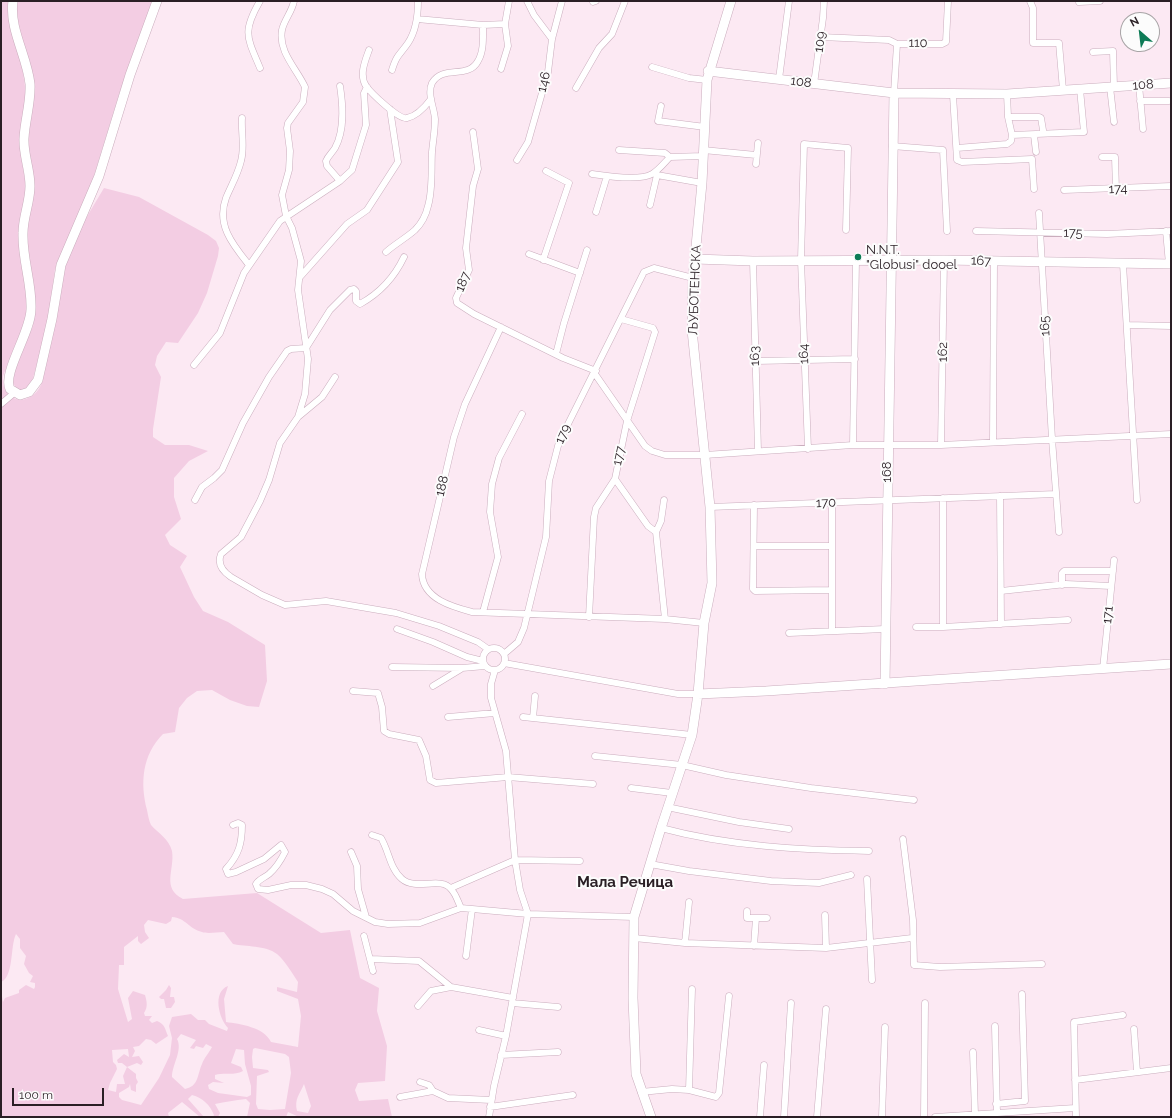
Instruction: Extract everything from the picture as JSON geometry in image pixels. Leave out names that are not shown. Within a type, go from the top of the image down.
[{"type":"street","points":[[14,1],[13,19],[30,85],[23,145],[30,178],[30,193],[23,232],[24,262],[32,308],[28,330],[8,375],[8,384],[14,392],[20,395],[29,392],[38,380],[52,319],[61,266],[96,186],[130,75],[157,1]]},
{"type":"street","points":[[260,1],[249,22],[248,30],[249,40],[260,68]]},
{"type":"street","points":[[294,1],[282,30],[282,36],[289,61],[305,87],[303,102],[288,122],[287,128],[290,151],[289,170],[282,194],[286,216],[300,255],[299,310],[306,348],[308,370],[305,394],[298,416]]},
{"type":"street","points":[[392,70],[396,56],[408,44],[413,33],[417,19],[418,1]]},
{"type":"street","points":[[501,69],[508,46],[505,24],[509,1]]},
{"type":"street","points":[[527,1],[534,15],[552,39]]},
{"type":"street","name":"146","points":[[517,160],[528,142],[548,72],[552,39],[562,1]]},
{"type":"street","points":[[576,88],[598,48],[612,34],[623,1]]},
{"type":"street","name":"ЉУБОТЕНСКА","points":[[651,1117],[641,1092],[636,1074],[633,998],[634,917],[667,807],[692,735],[698,694],[704,623],[712,583],[710,507],[692,330],[693,278],[702,183],[708,76],[732,1]]},
{"type":"street","points":[[779,79],[788,1]]},
{"type":"street","name":"109","points":[[814,84],[821,37],[824,1]]},
{"type":"street","name":"110","points":[[894,93],[897,44],[945,43],[947,40],[948,1]]},
{"type":"street","points":[[1030,1],[1033,8],[1033,43],[1059,43],[1063,90]]},
{"type":"street","points":[[1079,2],[1100,1]]},
{"type":"street","points":[[417,19],[483,25],[505,24]]},
{"type":"street","points":[[386,252],[415,230],[423,218],[428,206],[435,131],[430,93],[432,84],[437,77],[444,73],[468,72],[474,69],[479,60],[482,46],[483,25]]},
{"type":"street","points":[[821,37],[889,40],[897,44]]},
{"type":"street","points":[[369,50],[363,67],[367,87],[390,109],[403,118],[406,118],[420,112],[431,99]]},
{"type":"street","name":"108","points":[[1093,52],[1112,51],[1112,87]]},
{"type":"street","points":[[652,67],[689,78],[708,76]]},
{"type":"street","name":"108","points":[[708,76],[779,79],[894,93],[953,95],[1007,94],[1171,83]]},
{"type":"street","points":[[1139,85],[1143,129]]},
{"type":"street","points":[[340,86],[342,103],[341,126],[335,148],[326,161],[327,166],[340,181]]},
{"type":"street","points":[[194,366],[220,333],[225,324],[238,284],[249,265],[280,221],[348,175],[356,163],[366,125],[364,93],[367,87]]},
{"type":"street","points":[[1112,87],[1114,122]]},
{"type":"street","points":[[1012,135],[1084,132],[1080,89]]},
{"type":"street","points":[[891,260],[894,93]]},
{"type":"street","points":[[957,148],[1007,144],[1012,141],[1008,117],[1007,94]]},
{"type":"street","points":[[953,95],[957,160],[962,162],[1032,159],[1034,189]]},
{"type":"street","points":[[1140,101],[1169,101]]},
{"type":"street","points":[[661,106],[658,121],[705,127]]},
{"type":"street","points":[[299,278],[348,224],[367,210],[398,162],[390,109]]},
{"type":"street","points":[[1008,117],[1039,117],[1041,118],[1043,130]]},
{"type":"street","points":[[242,118],[241,131],[243,153],[241,163],[225,201],[223,226],[249,265]]},
{"type":"street","name":"187","points":[[473,132],[478,169],[473,186],[466,248],[469,270],[456,301],[474,314],[595,372]]},
{"type":"street","points":[[1034,135],[1036,152]]},
{"type":"street","points":[[756,164],[758,142]]},
{"type":"street","name":"164","points":[[808,449],[801,260],[804,144],[848,148],[846,230]]},
{"type":"street","points":[[892,146],[943,150],[947,231]]},
{"type":"street","points":[[619,150],[665,153],[670,157]]},
{"type":"street","points":[[592,174],[636,177],[652,175],[670,157],[703,153],[756,155]]},
{"type":"street","points":[[1102,157],[1115,156],[1116,190]]},
{"type":"street","points":[[544,260],[570,183],[546,171]]},
{"type":"street","points":[[596,212],[607,176]]},
{"type":"street","points":[[650,205],[657,176],[702,183]]},
{"type":"street","name":"174","points":[[1064,190],[1116,190],[1171,186]]},
{"type":"street","name":"165","points":[[1039,213],[1059,532]]},
{"type":"street","name":"175","points":[[976,231],[1107,234],[1168,231]]},
{"type":"street","points":[[1168,231],[1170,264]]},
{"type":"street","points":[[556,354],[587,250]]},
{"type":"street","points":[[529,254],[580,273]]},
{"type":"street","points":[[306,348],[330,310],[350,290],[354,289],[356,291],[357,304],[366,301],[381,290],[397,273],[404,258]]},
{"type":"street","name":"167","points":[[695,259],[944,260],[1170,264]]},
{"type":"street","name":"163","points":[[753,260],[758,451]]},
{"type":"street","points":[[853,445],[856,260]]},
{"type":"street","name":"168","points":[[885,684],[891,260]]},
{"type":"street","name":"162","points":[[941,445],[944,260]]},
{"type":"street","points":[[993,441],[994,262]]},
{"type":"street","points":[[1123,264],[1137,500]]},
{"type":"street","name":"179","points":[[504,654],[518,642],[524,628],[546,537],[549,481],[555,454],[565,427],[595,372],[644,272],[648,269],[654,268],[693,278]]},
{"type":"street","name":"177","points":[[589,617],[594,517],[596,508],[614,479],[627,421],[655,332],[653,328],[621,319]]},
{"type":"street","points":[[1127,325],[1171,326]]},
{"type":"street","name":"188","points":[[501,327],[465,404],[454,437],[422,574],[424,585],[440,602],[457,608],[483,612],[665,619],[704,623]]},
{"type":"street","points":[[195,500],[202,487],[222,470],[243,423],[269,377],[287,351],[296,348],[306,348]]},
{"type":"street","points":[[756,361],[855,358]]},
{"type":"street","points":[[595,372],[645,446],[652,451],[665,455],[705,455],[853,445],[941,445],[993,441],[1171,434]]},
{"type":"street","points":[[335,377],[322,397],[298,416],[282,438],[264,492],[244,531],[236,542],[221,554],[220,558],[222,568],[231,577],[285,606],[326,601],[396,613],[440,626],[478,642],[488,649],[497,648],[504,654],[504,663],[501,668],[495,670],[433,642],[397,629]]},
{"type":"street","points":[[1,404],[14,392]]},
{"type":"street","points":[[483,612],[498,557],[490,512],[492,484],[499,458],[522,414]]},
{"type":"street","points":[[614,479],[648,526],[656,532]]},
{"type":"street","name":"170","points":[[710,507],[1056,494]]},
{"type":"street","points":[[1000,496],[1001,624]]},
{"type":"street","points":[[943,498],[943,627]]},
{"type":"street","points":[[664,500],[661,521],[656,532],[665,619]]},
{"type":"street","points":[[832,503],[832,631]]},
{"type":"street","points":[[754,505],[752,586],[755,591],[831,590]]},
{"type":"street","points":[[754,546],[831,546]]},
{"type":"street","name":"171","points":[[1103,669],[1114,560]]},
{"type":"street","points":[[1062,585],[1062,573],[1064,571],[1113,571]]},
{"type":"street","points":[[1001,591],[1062,585],[1111,586]]},
{"type":"street","points":[[916,627],[943,627],[1068,620]]},
{"type":"street","points":[[789,633],[885,629]]},
{"type":"street","points":[[484,664],[484,654],[488,649]]},
{"type":"street","points":[[504,663],[678,694],[885,684],[1171,664]]},
{"type":"street","points":[[392,667],[462,668],[484,664]]},
{"type":"street","points":[[433,686],[462,668]]},
{"type":"street","points":[[489,1117],[506,1036],[528,914],[520,890],[515,860],[506,751],[491,698],[491,684],[495,670]]},
{"type":"street","points":[[353,691],[378,693],[382,707],[384,731],[389,734],[419,740],[426,756],[430,780],[436,784],[508,777],[593,784]]},
{"type":"street","points":[[533,718],[535,696]]},
{"type":"street","points":[[448,717],[495,713]]},
{"type":"street","points":[[523,717],[692,735]]},
{"type":"street","points":[[595,756],[682,765],[726,775],[804,787],[914,800]]},
{"type":"street","points":[[631,788],[672,793]]},
{"type":"street","points":[[667,807],[732,820],[789,829]]},
{"type":"street","points":[[233,825],[238,823],[242,825],[242,830],[237,856],[226,869],[228,874],[236,872],[264,858],[281,845],[285,852],[281,860],[268,875],[257,882],[256,884],[258,889],[268,890],[291,885],[306,885],[333,894],[353,911],[375,922],[388,924],[420,923],[440,917],[461,908],[528,914],[634,917]]},
{"type":"street","points":[[661,828],[688,835],[782,848],[869,851]]},
{"type":"street","points":[[372,835],[381,838],[396,873],[403,880],[413,885],[435,883],[446,885],[451,888],[461,908]]},
{"type":"street","points":[[903,839],[913,920],[912,962],[916,966],[1042,964]]},
{"type":"street","points":[[352,852],[357,866],[358,889],[366,917]]},
{"type":"street","points":[[451,888],[515,860],[580,861]]},
{"type":"street","points":[[650,864],[689,871],[771,881],[820,883],[851,875]]},
{"type":"street","points":[[867,879],[872,980]]},
{"type":"street","points":[[685,942],[689,902]]},
{"type":"street","points":[[466,956],[472,909]]},
{"type":"street","points":[[746,910],[747,918],[767,918]]},
{"type":"street","points":[[825,915],[826,948]]},
{"type":"street","points":[[754,946],[756,918]]},
{"type":"street","points":[[364,936],[373,971]]},
{"type":"street","points":[[634,938],[754,946],[826,948],[871,944],[912,938]]},
{"type":"street","points":[[371,959],[419,961],[451,987],[512,1001],[558,1007]]},
{"type":"street","points":[[418,1006],[431,992],[451,987]]},
{"type":"street","points":[[689,1090],[692,989]]},
{"type":"street","points":[[996,1104],[1025,1101],[1022,994]]},
{"type":"street","points":[[641,1092],[672,1089],[689,1090],[716,1096],[719,1093],[729,996]]},
{"type":"street","points":[[784,1117],[791,1003]]},
{"type":"street","points":[[924,1117],[925,1004]]},
{"type":"street","points":[[817,1117],[826,1009]]},
{"type":"street","points":[[1076,1117],[1074,1022],[1123,1015]]},
{"type":"street","points":[[995,1026],[997,1114]]},
{"type":"street","points":[[882,1117],[885,1027]]},
{"type":"street","points":[[1134,1028],[1137,1072]]},
{"type":"street","points":[[479,1030],[506,1036]]},
{"type":"street","points":[[501,1055],[558,1052]]},
{"type":"street","points":[[974,1052],[975,1116]]},
{"type":"street","points":[[760,1117],[764,1064]]},
{"type":"street","points":[[1075,1080],[1171,1068]]},
{"type":"street","points":[[420,1082],[429,1085],[433,1091],[448,1098],[491,1104],[573,1095]]},
{"type":"street","points":[[400,1097],[433,1091]]},
{"type":"street","points":[[935,1117],[1021,1114],[1075,1108]]},
{"type":"shaded area","points":[[1,1],[9,1],[8,17],[21,60],[26,99],[19,142],[26,186],[19,242],[26,289],[27,316],[3,376],[4,385],[11,397],[24,399],[30,397],[41,385],[57,316],[62,272],[83,223],[104,188],[139,197],[208,235],[216,241],[219,248],[207,293],[198,313],[178,343],[166,342],[157,356],[155,365],[161,377],[153,437],[165,445],[189,445],[208,451],[189,461],[174,478],[174,497],[181,519],[165,535],[170,545],[187,556],[180,567],[194,597],[203,611],[228,622],[265,645],[267,681],[259,707],[247,706],[230,700],[212,690],[197,691],[187,698],[179,708],[175,732],[163,734],[151,751],[144,770],[143,780],[145,800],[151,825],[171,847],[172,858],[170,878],[172,890],[176,895],[183,899],[257,893],[321,933],[350,930],[360,978],[379,988],[377,1011],[387,1046],[385,1081],[358,1083],[355,1090],[359,1101],[388,1099],[392,1117],[299,1117],[288,1112],[286,1117],[247,1117],[250,1103],[246,1099],[215,1104],[220,1113],[218,1117],[213,1117],[214,1115],[206,1102],[192,1095],[188,1099],[204,1117],[200,1117],[182,1102],[168,1113],[169,1117],[1,1117],[1,990],[3,1002],[5,998],[19,993],[19,990],[26,985],[34,989],[35,983],[30,982],[33,976],[29,973],[24,964],[26,956],[20,948],[20,939],[16,934],[10,968],[5,979],[1,982]],"holes":[[[172,917],[177,918],[181,919],[194,929],[204,933],[224,932],[233,944],[272,951],[283,960],[298,982],[297,992],[277,987],[277,991],[298,999],[301,1016],[298,1047],[271,1042],[263,1033],[251,1027],[226,1022],[224,999],[228,986],[223,989],[219,1000],[220,1012],[228,1028],[227,1031],[209,1024],[205,1020],[198,1020],[191,1014],[172,1017],[169,1026],[172,1038],[170,1055],[159,1078],[141,1105],[122,1100],[119,1097],[119,1093],[129,1087],[130,1084],[131,1090],[136,1092],[136,1085],[138,1082],[136,1074],[127,1067],[137,1063],[141,1065],[143,1062],[139,1056],[132,1057],[135,1051],[133,1047],[139,1046],[146,1039],[151,1040],[156,1044],[168,1036],[162,1024],[157,1021],[152,1023],[149,1020],[152,1016],[145,1016],[144,1013],[147,1004],[145,995],[133,991],[128,998],[132,1019],[128,1022],[118,989],[119,965],[124,965],[124,947],[138,936],[138,941],[141,944],[149,938],[145,932],[144,925],[148,920],[166,924],[171,921]],[[181,1034],[196,1040],[190,1048],[194,1049],[196,1046],[203,1048],[206,1044],[212,1047],[200,1068],[197,1080],[190,1088],[185,1089],[172,1077],[179,1043],[177,1039]],[[255,1048],[285,1054],[289,1057],[291,1073],[285,1109],[258,1109],[256,1104],[257,1076],[269,1072],[268,1070],[253,1068],[253,1049]],[[128,1049],[129,1057],[124,1054],[117,1060],[118,1063],[122,1063],[127,1067],[123,1076],[125,1084],[117,1084],[116,1092],[108,1090],[117,1069],[113,1062],[112,1050]],[[236,1049],[244,1050],[245,1064],[251,1086],[251,1095],[247,1097],[218,1093],[209,1089],[208,1085],[213,1082],[224,1083],[215,1079],[215,1075],[243,1071],[241,1067],[231,1063]],[[304,1084],[311,1106],[308,1113],[297,1111],[297,1100]]]},
{"type":"shaded area","points":[[17,1],[154,1],[119,94],[91,185],[55,269],[47,326],[32,382],[29,387],[22,390],[18,390],[12,382],[13,375],[33,326],[35,312],[27,259],[27,143],[31,115],[15,17]]},
{"type":"shaded area","points":[[169,985],[171,988],[170,997],[174,997],[175,1002],[171,1008],[166,1008],[164,999],[159,997]]},
{"type":"place","name":"N.N.T. \"Globusi\" dooel","points":[[858,257]]},
{"type":"district","name":"Мала Речица","points":[[625,882]]}]
